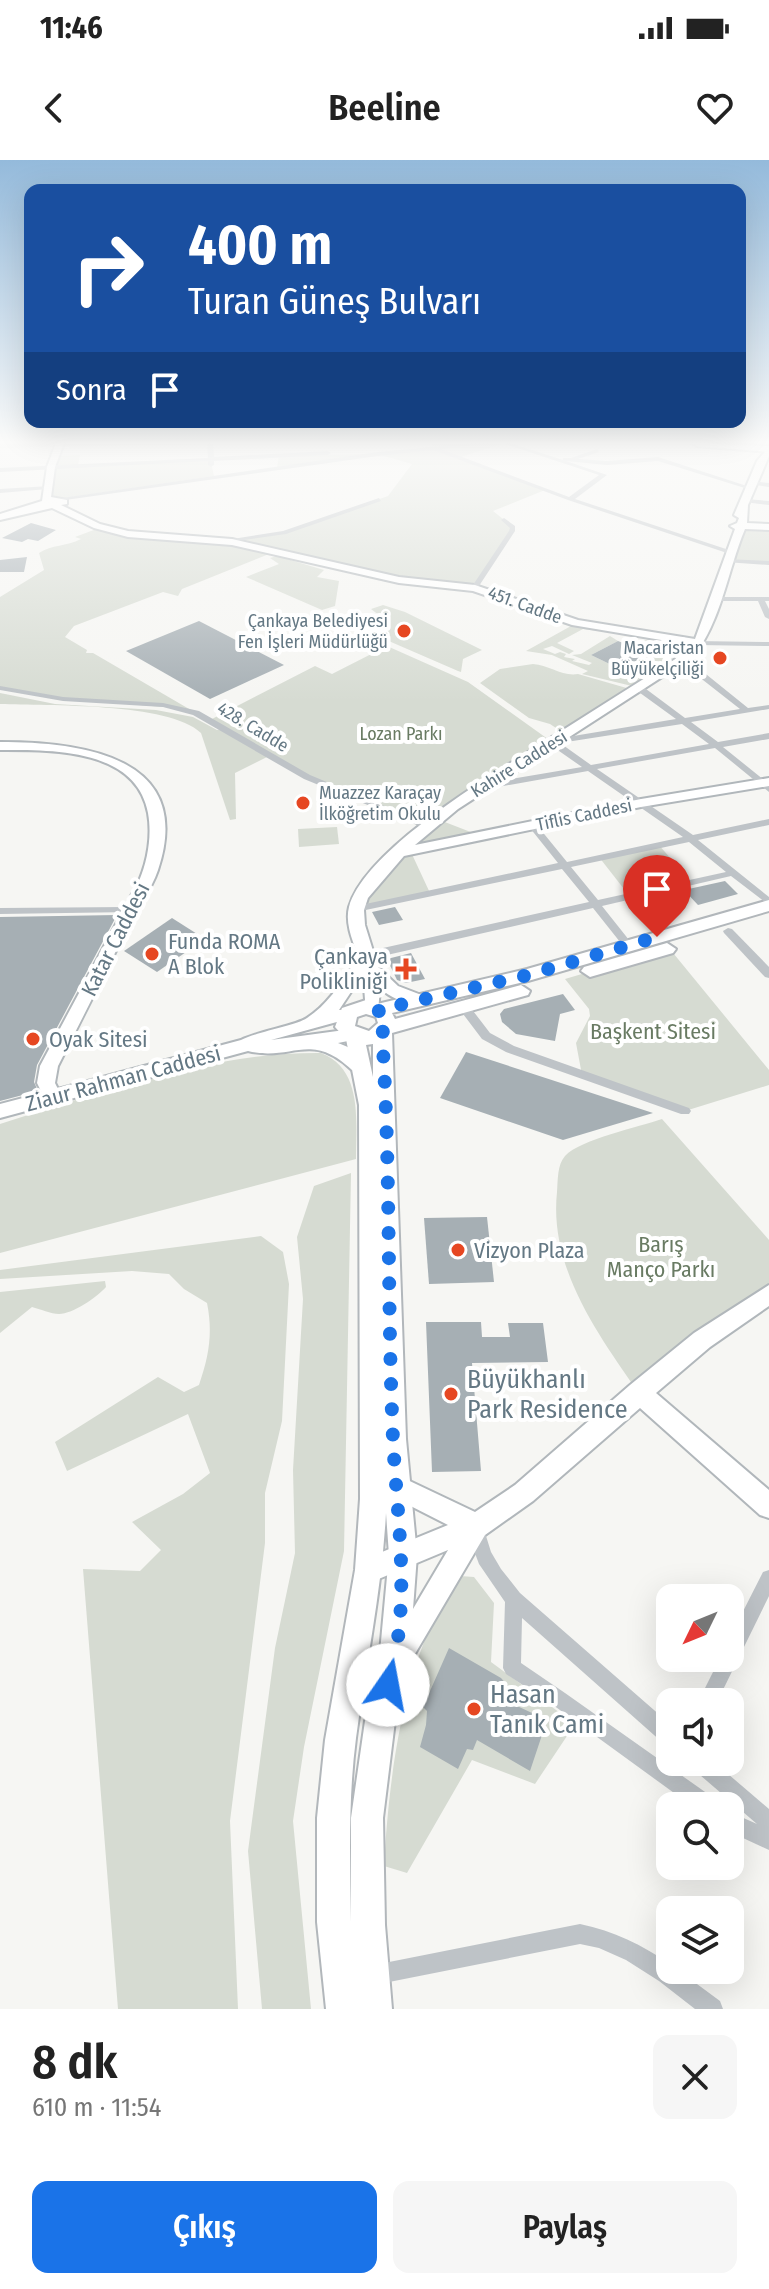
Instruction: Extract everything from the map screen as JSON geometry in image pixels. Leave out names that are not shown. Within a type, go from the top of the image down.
[{"type":"main road","name":"451. Cadde","points":[[111,529],[139,536],[223,541],[399,580],[475,588],[561,619],[698,643]]},
{"type":"main road","name":"Kahire Caddesi","points":[[356,909],[366,890],[427,826],[481,787],[683,660],[698,643],[716,599],[738,529]]},
{"type":"main road","name":"Katar Caddesi","points":[[0,746],[41,745],[107,756],[138,778],[152,804],[155,845],[143,887],[128,910],[49,1066],[46,1083],[53,1096]]},
{"type":"main road","name":"Tiflis Caddesi","points":[[401,852],[641,803],[767,785]]},
{"type":"main road","points":[[366,1022],[769,903]]},
{"type":"main road","points":[[356,909],[364,965],[366,1022],[386,1248],[403,1555],[394,1663],[380,1721],[367,1818],[373,1992]]},
{"type":"main road","points":[[364,965],[392,990],[417,1006],[463,1006],[769,919]]},
{"type":"main road","points":[[358,1065],[344,1052],[307,1033],[337,1003],[364,965]]},
{"type":"main road","points":[[344,2009],[334,1922],[333,1818],[340,1740],[369,1570],[373,1499],[369,1105],[358,1065],[366,1022]]},
{"type":"main road","name":"Ziaur Rahman Caddesi","points":[[0,1111],[246,1045],[266,1047],[307,1033],[366,1022]]},
{"type":"main road","points":[[369,1570],[476,1526],[524,1493],[702,1340],[769,1294]]},
{"type":"main road","points":[[638,1392],[769,1506]]},
{"type":"main road","points":[[397,1487],[476,1526]]},
{"type":"main road","points":[[394,1663],[476,1526]]},
{"type":"street","points":[[223,541],[295,529]]},
{"type":"street","points":[[475,588],[512,529]]},
{"type":"street","points":[[663,529],[769,563]]},
{"type":"street","points":[[716,599],[765,600],[769,617]]},
{"type":"street","points":[[698,643],[769,644]]},
{"type":"street","points":[[683,660],[747,711]]},
{"type":"street","name":"428. Cadde","points":[[3,688],[63,699],[154,704],[196,713],[307,777],[427,826]]},
{"type":"street","points":[[639,688],[767,785]]},
{"type":"street","points":[[552,742],[769,707]]},
{"type":"street","points":[[481,787],[769,736]]},
{"type":"street","points":[[552,742],[689,837],[769,903]]},
{"type":"street","points":[[356,909],[769,822]]},
{"type":"street","points":[[533,826],[628,945]]},
{"type":"street","points":[[364,965],[733,873]]},
{"type":"street","points":[[0,911],[128,910]]},
{"type":"street","points":[[728,931],[769,974]]},
{"type":"street","points":[[463,1006],[486,1036],[510,1049],[685,1111]]},
{"type":"street","points":[[476,1526],[480,1554],[514,1599],[656,1724]]},
{"type":"street","points":[[744,1629],[769,1578]]},
{"type":"street","points":[[514,1599],[512,1668],[689,1792]]},
{"type":"street","points":[[716,1776],[769,1822]]},
{"type":"street","points":[[744,1828],[769,1840]]},
{"type":"street","points":[[373,1992],[580,1934],[602,1937],[626,1947],[712,2009]]},
{"type":"green space","points":[[96,529],[223,541],[294,529],[512,529],[475,588],[418,583],[274,552],[182,589],[178,596],[163,592],[74,626],[65,637],[87,650],[86,653],[93,653],[196,713],[177,708],[63,699],[0,688],[0,597],[44,570],[39,553],[75,542],[81,539],[75,537]]},
{"type":"green space","points":[[741,529],[769,529],[769,563],[727,561]]},
{"type":"green space","points":[[277,556],[324,570],[317,577],[339,581],[335,606],[322,610],[246,577],[279,564],[270,558]]},
{"type":"green space","points":[[383,605],[405,612],[482,650],[463,659],[461,672],[368,632],[388,622],[371,609]]},
{"type":"green space","points":[[571,626],[599,631],[583,629],[557,643],[574,651],[569,654],[552,646],[543,649],[566,654],[564,657],[575,659],[572,661],[589,665],[592,663],[572,655],[581,654],[610,636],[618,641],[591,655],[620,669],[651,655],[633,647],[648,639],[686,645],[632,686],[582,674],[588,671],[552,655],[526,651]]},
{"type":"green space","name":"Lozan Parkı","points":[[387,646],[468,682],[552,742],[437,819],[481,836],[410,850],[430,893],[356,909],[426,827],[307,777],[269,756],[235,773],[236,819],[230,820],[201,733],[185,723],[136,711],[0,704],[0,693],[55,704],[156,710],[193,717],[217,730],[222,729],[210,720],[315,666],[332,674]]},
{"type":"green space","points":[[533,664],[630,689],[562,732],[550,724],[529,718],[480,683],[500,669]]},
{"type":"green space","points":[[337,827],[339,844],[299,847],[298,829]]},
{"type":"green space","points":[[658,844],[692,883],[631,898],[599,857]]},
{"type":"green space","name":"Başkent Sitesi","points":[[669,948],[769,1070],[769,1085],[685,1111],[582,1075],[576,1043],[590,1016],[589,1009],[565,979]]},
{"type":"green space","points":[[321,1053],[335,1061],[351,1084],[356,1113],[356,1159],[0,1253],[0,1124],[158,1076],[239,1059]]},
{"type":"green space","name":"Barış Manço Parkı","points":[[662,1119],[769,1240],[769,1294],[638,1392],[592,1323],[568,1273],[557,1220],[558,1178],[562,1160],[573,1150],[597,1139]]},
{"type":"green space","points":[[351,1173],[344,1551],[304,1747],[293,1821],[311,2009],[262,2009],[248,1851],[275,1648],[295,1553],[293,1470],[303,1299],[297,1237],[314,1186]]},
{"type":"green space","points":[[261,1236],[283,1252],[289,1284],[282,1421],[265,1493],[265,1543],[230,1821],[238,2009],[118,2009],[83,1569],[140,1571],[161,1550],[132,1522],[183,1494],[210,1473],[188,1414],[67,1471],[55,1442],[158,1377],[184,1392],[199,1385],[209,1344],[209,1314],[207,1303],[184,1289],[169,1274],[132,1271],[0,1279],[0,1270]]},
{"type":"green space","points":[[105,1281],[106,1287],[102,1291],[78,1308],[59,1314],[32,1307],[0,1333],[0,1292]]},
{"type":"green space","points":[[460,1576],[474,1577],[494,1603],[491,1662],[575,1724],[535,1784],[472,1760],[407,1873],[384,1866],[395,1754],[425,1639],[441,1605]]},
{"type":"building","points":[[19,529],[56,530],[38,541],[2,538]]},
{"type":"building","points":[[27,557],[24,572],[0,572],[0,560]]},
{"type":"building","points":[[199,621],[284,665],[210,699],[126,651]]},
{"type":"building","points":[[618,641],[650,654],[620,669],[591,655]]},
{"type":"building","points":[[725,881],[738,894],[698,905],[684,890]]},
{"type":"building","points":[[395,907],[403,920],[379,925],[372,912]]},
{"type":"building","name":"Oyak Sitesi","points":[[117,915],[37,1065],[34,1082],[38,1091],[0,1101],[0,917]]},
{"type":"building","points":[[172,918],[205,939],[157,972],[124,951]]},
{"type":"building","name":"Çankaya Polikliniği","points":[[411,953],[425,979],[406,983],[397,980],[387,959]]},
{"type":"building","points":[[563,994],[575,1010],[560,1014],[555,1041],[516,1034],[502,1022],[500,1014],[504,1009]]},
{"type":"building","points":[[466,1052],[653,1113],[563,1140],[440,1098]]},
{"type":"building","name":"Vizyon Plaza","points":[[487,1217],[494,1282],[429,1284],[424,1218]]},
{"type":"building","name":"Büyükhanlı Park Residence","points":[[426,1322],[481,1322],[482,1337],[510,1337],[508,1323],[543,1323],[548,1362],[472,1363],[481,1471],[432,1472]]},
{"type":"building","name":"Hasan Tanık Cami","points":[[449,1648],[501,1678],[508,1686],[504,1700],[547,1720],[530,1771],[477,1740],[473,1750],[467,1749],[458,1769],[420,1747],[426,1725],[427,1711],[423,1707]]},
{"type":"place","name":"Çankaya Belediyesi Fen İşleri Müdürlüğü","points":[[404,631]]},
{"type":"place","name":"Macaristan Büyükelçiliği","points":[[720,658]]},
{"type":"place","name":"Muazzez Karaçay İlköğretim Okulu","points":[[303,803]]},
{"type":"place","name":"Funda ROMA A Blok","points":[[152,954]]},
{"type":"place","name":"Çankaya Polikliniği","points":[[406,969]]},
{"type":"place","name":"Oyak Sitesi","points":[[33,1039]]},
{"type":"place","name":"Vizyon Plaza","points":[[458,1250]]},
{"type":"place","name":"Büyükhanlı Park Residence","points":[[451,1394]]},
{"type":"place","name":"Hasan Tanık Cami","points":[[474,1709]]},
{"type":"route","points":[[388,1685],[394,1663],[403,1555],[393,1439],[386,1248],[382,1033],[388,1023],[378,1010],[528,975],[657,937]]}]
